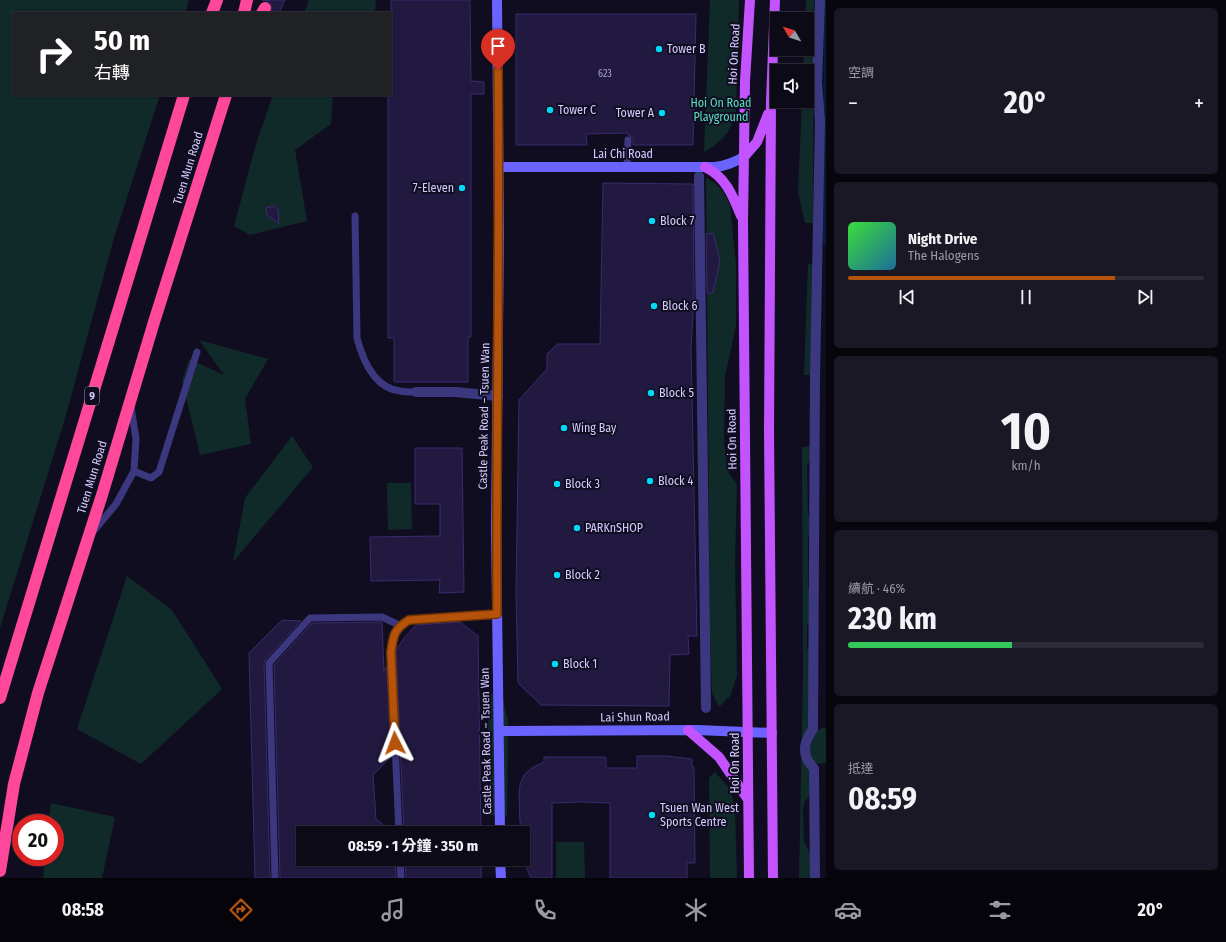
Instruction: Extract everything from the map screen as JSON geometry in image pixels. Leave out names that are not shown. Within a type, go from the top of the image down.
[{"type":"highway","points":[[206,12],[208,0]]},
{"type":"highway","points":[[212,12],[217,0]]},
{"type":"highway","points":[[244,12],[247,0]]},
{"type":"highway","name":"Tuen Mun Road","points":[[0,698],[184,96]]},
{"type":"highway","name":"Tuen Mun Road","points":[[0,871],[14,784],[38,693],[226,96]]},
{"type":"main road","name":"Hoi On Road","points":[[749,878],[747,798],[748,732],[743,222],[746,81],[750,0]]},
{"type":"main road","points":[[772,64],[775,0]]},
{"type":"main road","points":[[744,157],[757,142],[765,124],[770,106]]},
{"type":"main road","points":[[771,108],[769,439],[773,878]]},
{"type":"main road","points":[[705,167],[718,174],[732,193],[743,222]]},
{"type":"main road","points":[[688,730],[719,757],[747,798]]},
{"type":"street","name":"Castle Peak Road – Tsuen Wan","points":[[497,0],[499,167],[496,529],[500,826]]},
{"type":"street","points":[[815,878],[814,769],[805,753],[806,739],[813,729],[815,377],[820,121],[817,83],[820,0]]},
{"type":"street","name":"Lai Chi Road","points":[[499,167],[705,167],[723,166],[744,157]]},
{"type":"street","points":[[699,176],[706,708]]},
{"type":"street","points":[[416,392],[455,392],[498,396]]},
{"type":"street","name":"Lai Shun Road","points":[[499,731],[688,730],[772,733]]},
{"type":"street","points":[[500,866],[501,878]]},
{"type":"lane","points":[[628,140],[628,167]]},
{"type":"lane","points":[[355,216],[357,338],[362,356],[376,379],[384,385],[399,391],[416,392]]},
{"type":"lane","points":[[134,471],[151,478],[159,472],[197,352]]},
{"type":"lane","points":[[87,540],[116,504],[134,471],[136,439],[130,403]]},
{"type":"lane","points":[[399,826],[391,652],[393,640],[399,626],[409,620],[497,614]]},
{"type":"lane","points":[[275,878],[269,663],[310,618],[382,617],[399,626]]},
{"type":"lane","points":[[400,866],[401,878]]},
{"type":"green space","points":[[0,0],[189,0],[185,12],[12,12],[12,96],[160,96],[114,238],[66,415],[0,628]]},
{"type":"green space","points":[[309,0],[376,0],[375,12],[304,12]]},
{"type":"green space","name":"Hoi On Road Playground","points":[[710,0],[739,0],[736,111],[729,130],[721,140],[704,152]]},
{"type":"green space","points":[[806,0],[814,0],[814,12],[806,12]]},
{"type":"green space","points":[[804,56],[814,56],[814,64],[803,64]]},
{"type":"green space","points":[[273,96],[333,96],[331,124],[295,150],[307,221],[250,235],[234,226],[256,144]]},
{"type":"green space","points":[[802,108],[814,108],[813,223],[805,223],[798,192]]},
{"type":"green space","points":[[706,178],[716,184],[723,191],[730,206],[736,265],[736,326],[725,376],[724,444],[729,474],[737,484],[735,562],[737,676],[730,696],[719,707],[712,693],[710,637]]},
{"type":"green space","points":[[808,264],[814,265],[812,375],[804,375]]},
{"type":"green space","points":[[199,340],[268,359],[245,399],[251,444],[200,455],[182,381],[189,359],[224,375]]},
{"type":"green space","points":[[292,436],[313,467],[233,562],[245,498]]},
{"type":"green space","points":[[809,446],[811,449],[810,460],[807,466],[808,514],[810,521],[810,533],[808,539],[808,588],[811,591],[811,620],[807,626],[807,649],[811,653],[809,765],[811,793],[804,803],[803,809],[804,841],[811,856],[811,878],[799,878],[803,675],[802,447]]},
{"type":"green space","points":[[387,483],[411,483],[412,529],[388,530]]},
{"type":"green space","points":[[127,576],[172,610],[222,689],[141,764],[77,729]]},
{"type":"green space","points":[[489,692],[503,700],[508,721],[507,816],[485,815]]},
{"type":"green space","points":[[824,727],[826,730],[826,763],[811,764],[809,752],[810,742],[814,733]]},
{"type":"green space","points":[[715,772],[730,789],[735,808],[737,878],[710,878],[709,778]]},
{"type":"green space","points":[[51,803],[115,817],[102,878],[43,878],[44,866],[64,866],[64,814],[50,814]]},
{"type":"green space","points":[[556,842],[584,842],[585,878],[556,878]]},
{"type":"water","points":[[824,0],[826,0],[826,246],[823,244]]},
{"type":"building","points":[[262,0],[285,0],[279,12],[271,12],[271,4],[268,1]]},
{"type":"building","points":[[391,0],[470,0],[471,81],[484,82],[484,94],[471,94],[471,337],[468,337],[468,382],[394,382],[394,338],[388,338],[388,96],[392,96]]},
{"type":"building","points":[[516,14],[696,14],[693,145],[633,145],[633,138],[628,135],[628,133],[586,134],[587,145],[516,145]]},
{"type":"building","points":[[603,183],[693,184],[694,293],[691,348],[697,636],[688,636],[689,654],[670,655],[669,706],[541,705],[518,683],[516,592],[519,400],[547,369],[547,354],[557,344],[600,344]]},
{"type":"building","points":[[274,206],[278,209],[279,224],[267,215],[266,208]]},
{"type":"building","points":[[713,233],[720,261],[713,293],[707,293],[706,234]]},
{"type":"building","points":[[415,448],[462,448],[464,592],[439,593],[440,580],[371,581],[370,537],[440,536],[440,504],[415,504]]},
{"type":"building","points":[[282,620],[301,621],[265,660],[264,663],[270,878],[255,878],[249,653]]},
{"type":"building","points":[[382,622],[384,671],[387,666],[391,757],[373,775],[376,819],[385,826],[296,826],[296,866],[395,866],[396,878],[280,878],[274,665],[312,623]]},
{"type":"building","points":[[460,622],[478,636],[481,826],[404,826],[396,650],[404,638],[416,625]]},
{"type":"building","name":"Tsuen Wan West Sports Centre","points":[[637,756],[666,756],[692,759],[692,767],[694,767],[695,863],[687,863],[687,878],[610,878],[610,803],[581,802],[552,803],[552,878],[531,878],[526,866],[530,866],[530,826],[523,826],[520,823],[519,794],[520,785],[524,775],[532,768],[544,762],[544,757],[603,757],[606,758],[606,768],[637,768]]},
{"type":"building","points":[[405,866],[481,866],[481,878],[406,878]]},
{"type":"place","name":"Tower B","points":[[659,49]]},
{"type":"place","name":"Tower C","points":[[550,110]]},
{"type":"place","name":"Tower A","points":[[662,113]]},
{"type":"place","name":"7-Eleven","points":[[462,188]]},
{"type":"place","name":"Block 7","points":[[652,221]]},
{"type":"place","name":"Block 6","points":[[654,306]]},
{"type":"place","name":"Block 5","points":[[651,393]]},
{"type":"place","name":"Wing Bay","points":[[564,428]]},
{"type":"place","name":"Block 4","points":[[650,481]]},
{"type":"place","name":"Block 3","points":[[557,484]]},
{"type":"place","name":"PARKnSHOP","points":[[577,528]]},
{"type":"place","name":"Block 2","points":[[557,575]]},
{"type":"place","name":"Block 1","points":[[555,664]]},
{"type":"place","name":"Tsuen Wan West Sports Centre","points":[[652,815]]},
{"type":"route","points":[[395,743],[391,652],[393,640],[399,626],[409,620],[497,614],[496,529],[499,231],[498,70]]}]
